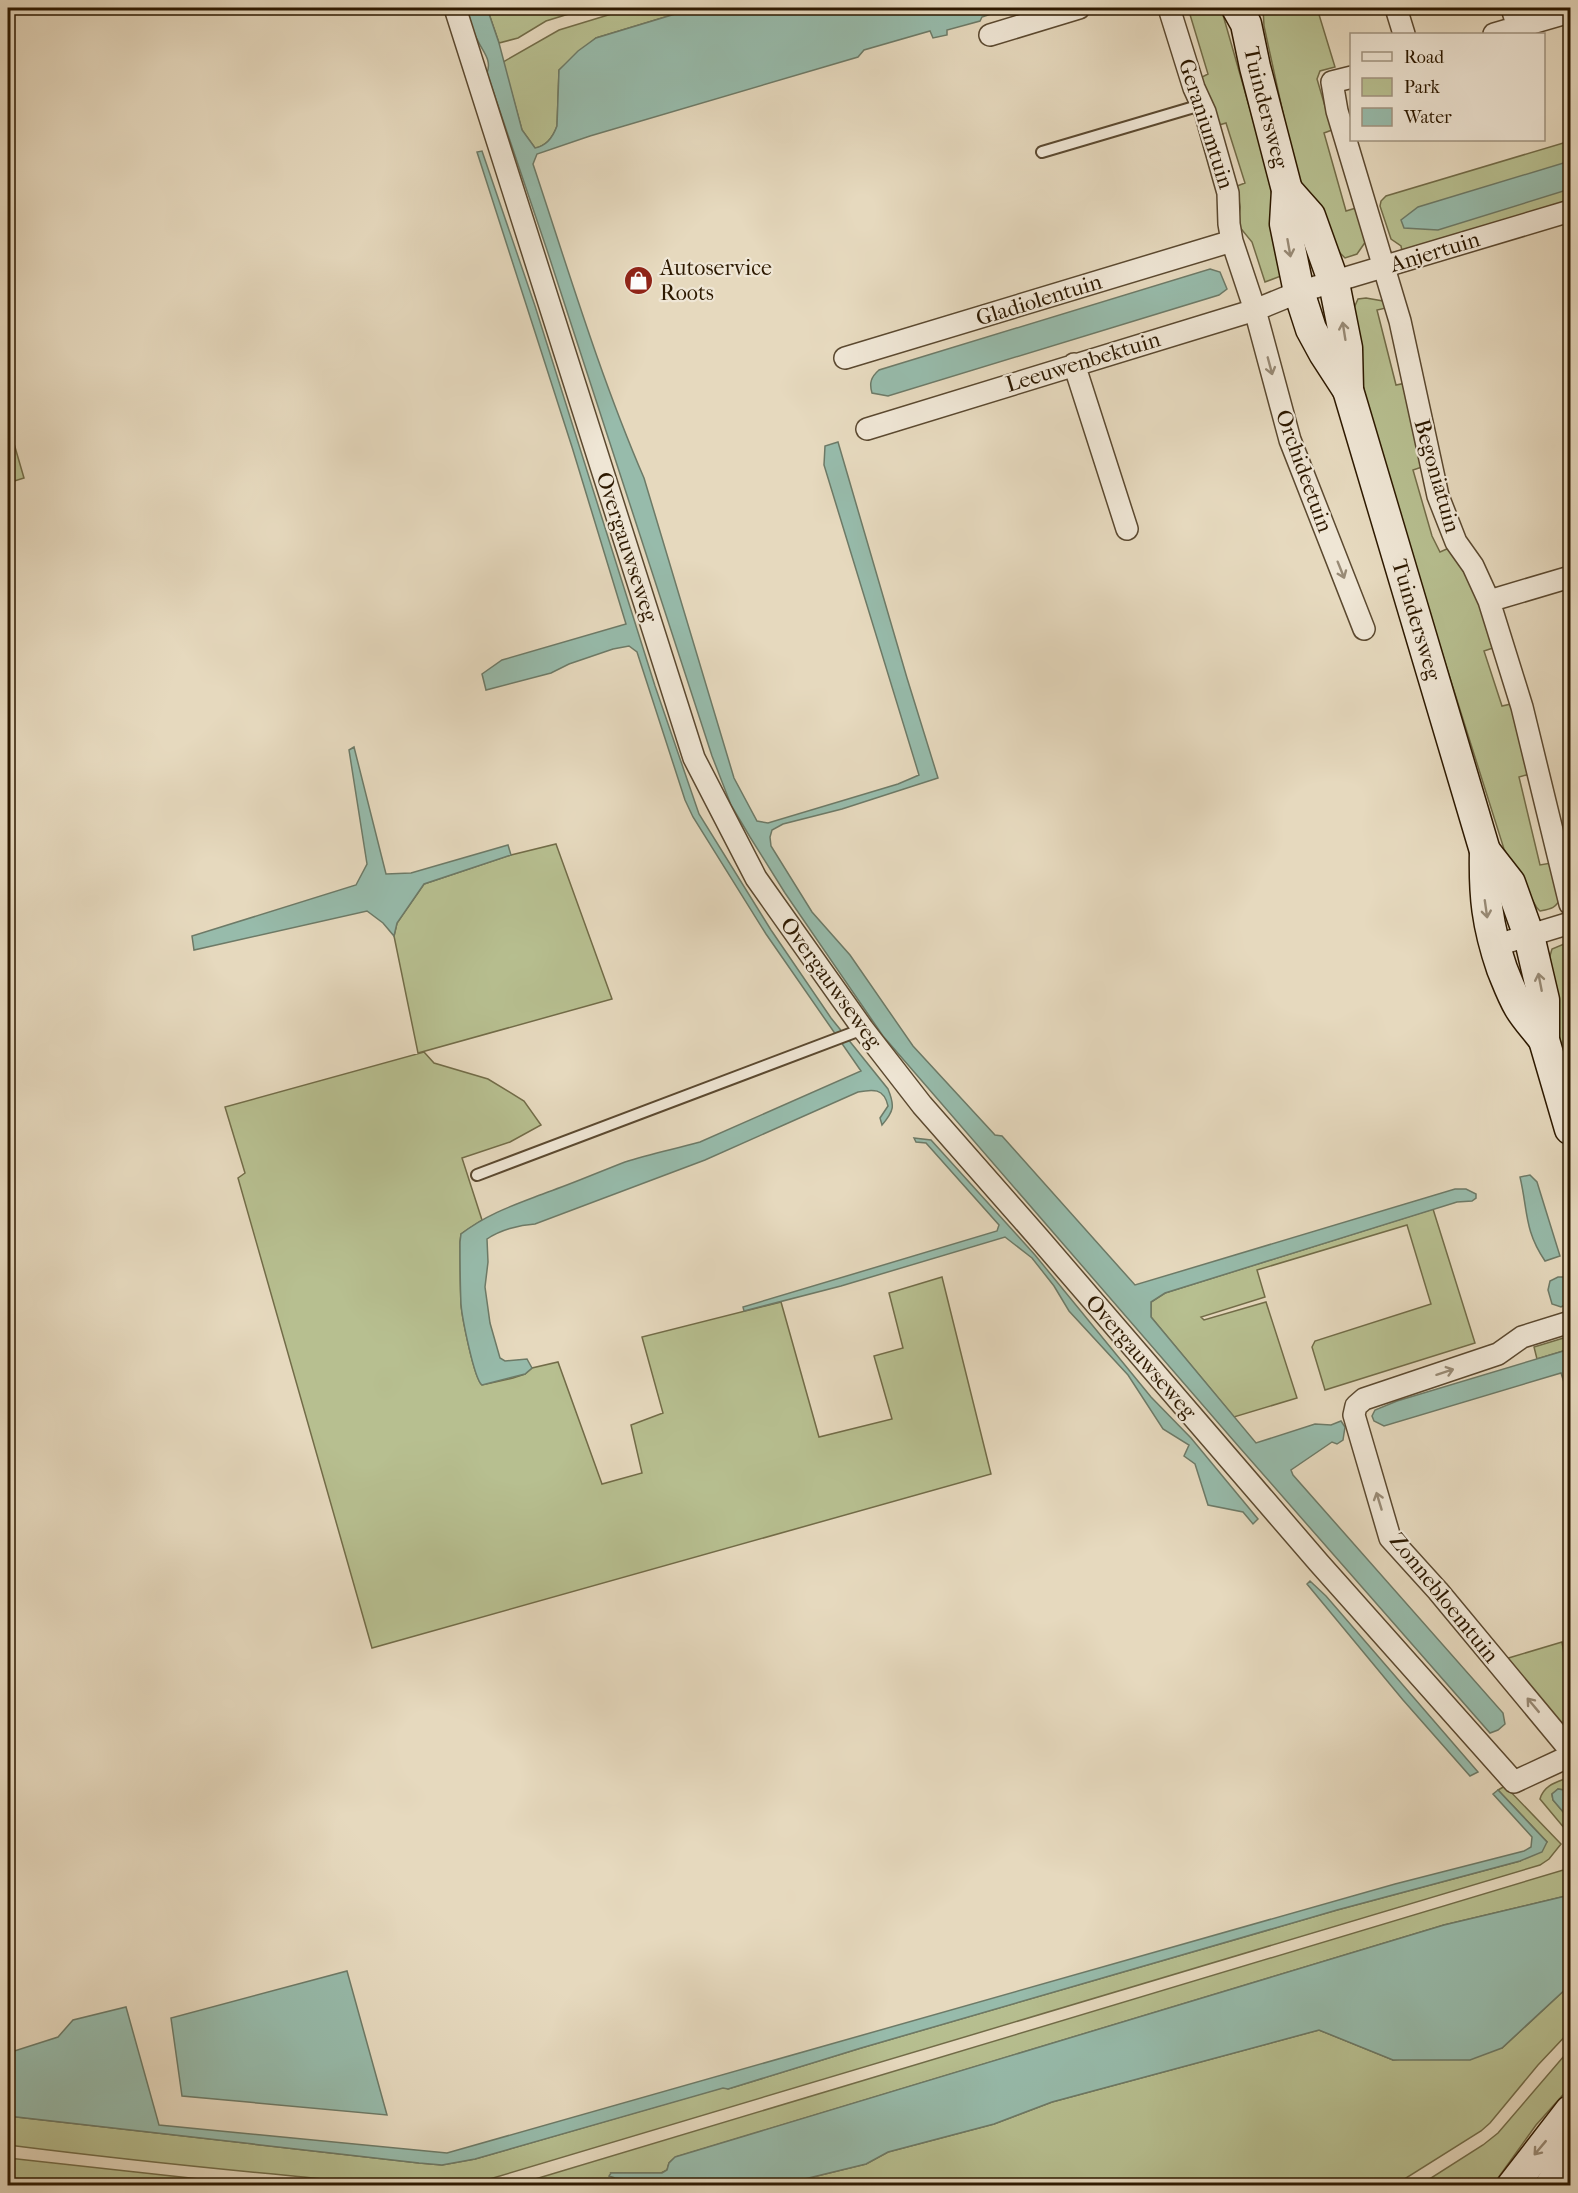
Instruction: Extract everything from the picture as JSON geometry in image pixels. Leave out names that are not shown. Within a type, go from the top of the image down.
[{"type":"main road","name":"Tuindersweg","points":[[1244,13],[1255,67],[1287,190],[1285,224],[1299,292],[1311,329],[1348,390]]},
{"type":"main road","name":"Tuindersweg","points":[[1287,190],[1310,216],[1334,283],[1347,348],[1348,390],[1485,851],[1484,887],[1494,946],[1519,1007],[1544,1040]]},
{"type":"main road","name":"Tuindersweg","points":[[1485,851],[1510,882],[1529,936],[1544,1000],[1544,1040],[1570,1129]]},
{"type":"main road","points":[[1512,2186],[1570,2111]]},
{"type":"main road","points":[[1550,2186],[1570,2155]]},
{"type":"street","name":"Overgauwseweg","points":[[455,8],[694,758],[756,878],[848,1034],[929,1114],[1319,1563],[1514,1782]]},
{"type":"street","points":[[990,35],[1079,8]]},
{"type":"street","name":"Geraniumtuin","points":[[1169,8],[1228,193],[1232,241],[1255,309]]},
{"type":"street","points":[[1396,8],[1404,33]]},
{"type":"street","points":[[1495,33],[1515,18],[1570,12]]},
{"type":"street","name":"Begoniatuin","points":[[1350,78],[1332,82],[1336,111],[1400,321],[1438,496],[1456,542],[1473,566],[1489,601],[1522,706],[1570,904]]},
{"type":"street","name":"Anjertuin","points":[[1299,292],[1570,215]]},
{"type":"street","name":"Gladiolentuin","points":[[845,358],[1232,241]]},
{"type":"street","name":"Leeuwenbektuin","points":[[867,429],[1255,309],[1299,292]]},
{"type":"street","name":"Orchideetuin","points":[[1255,309],[1290,440],[1364,629]]},
{"type":"street","points":[[1074,364],[1127,529]]},
{"type":"street","points":[[1489,601],[1570,577]]},
{"type":"street","points":[[1494,946],[1570,923]]},
{"type":"street","name":"Zonnebloemtuin","points":[[1570,1322],[1522,1337],[1498,1354],[1364,1399],[1356,1406],[1354,1415],[1390,1538],[1438,1591],[1570,1750]]},
{"type":"street","points":[[1514,1782],[1570,1756]]},
{"type":"street","points":[[1514,1782],[1570,1770]]},
{"type":"lane","points":[[1042,152],[1201,105]]},
{"type":"lane","points":[[477,1175],[848,1034]]},
{"type":"green space","points":[[487,8],[588,8],[546,21],[518,38],[499,43]]},
{"type":"green space","points":[[631,8],[695,8],[596,38],[559,70],[557,126],[549,140],[535,148],[522,130],[503,62],[559,30]]},
{"type":"green space","points":[[1188,8],[1221,8],[1274,193],[1281,276],[1265,282],[1252,242],[1238,225],[1240,207],[1237,186],[1245,183],[1226,123],[1219,125],[1200,78],[1208,74]]},
{"type":"green space","points":[[1263,8],[1317,8],[1335,67],[1320,71],[1317,79],[1332,130],[1324,133],[1346,211],[1356,208],[1366,241],[1357,254],[1345,258],[1340,253],[1307,196],[1295,168],[1264,26]]},
{"type":"green space","points":[[1570,141],[1570,202],[1402,251],[1401,246],[1391,239],[1380,206],[1386,196]]},
{"type":"green space","points":[[1358,299],[1383,301],[1386,308],[1377,310],[1396,385],[1406,383],[1422,467],[1413,470],[1432,536],[1440,552],[1449,548],[1472,583],[1493,648],[1484,651],[1502,706],[1511,704],[1530,774],[1519,777],[1540,865],[1551,863],[1560,898],[1557,904],[1550,909],[1540,911],[1537,908],[1504,849],[1420,583],[1361,384],[1354,308]]},
{"type":"green space","points":[[8,423],[24,478],[8,483]]},
{"type":"green space","points":[[556,844],[612,999],[418,1053],[394,936],[397,923],[424,884],[511,855]]},
{"type":"green space","points":[[1564,944],[1570,946],[1570,1078],[1559,1039],[1549,959],[1552,949]]},
{"type":"green space","points":[[424,1052],[434,1063],[488,1079],[524,1101],[541,1125],[510,1142],[462,1158],[482,1220],[461,1234],[461,1304],[472,1360],[482,1385],[513,1378],[525,1374],[532,1368],[558,1362],[602,1484],[642,1473],[631,1425],[663,1413],[642,1337],[781,1302],[819,1437],[892,1419],[874,1356],[903,1348],[889,1293],[942,1277],[991,1474],[372,1648],[238,1178],[245,1173],[225,1107]]},
{"type":"green space","points":[[1433,1209],[1475,1343],[1325,1390],[1312,1347],[1315,1341],[1431,1304],[1407,1225],[1257,1270],[1265,1297],[1201,1317],[1204,1320],[1266,1302],[1297,1398],[1234,1417],[1151,1317],[1151,1302],[1165,1293]]},
{"type":"green space","points":[[1570,1336],[1570,1349],[1537,1359],[1534,1347]]},
{"type":"green space","points":[[1562,1642],[1566,1665],[1570,1665],[1570,1733],[1502,1660]]},
{"type":"green space","points":[[1570,1777],[1570,1791],[1558,1789],[1552,1794],[1553,1800],[1570,1820],[1570,1835],[1540,1799],[1548,1787]]},
{"type":"green space","points":[[1505,1786],[1561,1844],[1549,1859],[1540,1865],[483,2181],[436,2185],[364,2183],[150,2162],[8,2145],[8,2116],[419,2163],[442,2165],[475,2159],[724,2087],[728,2089],[861,2048],[1337,1910],[1520,1861],[1547,1842],[1498,1790]]},
{"type":"green space","points":[[1570,1868],[1570,1895],[1444,1925],[676,2157],[669,2163],[667,2170],[661,2173],[611,2173],[615,2178],[658,2182],[663,2185],[512,2186]]},
{"type":"green space","points":[[1570,1985],[1570,2031],[1538,2065],[1490,2123],[1395,2185],[770,2186],[866,2164],[888,2152],[994,2124],[1052,2102],[1319,2030],[1393,2060],[1502,2048]]},
{"type":"green space","points":[[1570,2049],[1570,2087],[1536,2125],[1493,2185],[1420,2185],[1498,2133]]},
{"type":"green space","points":[[8,2158],[254,2185],[8,2185]]},
{"type":"water","points":[[467,8],[487,8],[499,43],[522,130],[535,148],[546,143],[557,126],[559,70],[578,51],[596,38],[695,8],[1009,8],[982,17],[980,21],[947,30],[947,35],[933,38],[930,31],[864,50],[858,57],[590,136],[537,154],[533,164],[599,362],[644,478],[734,778],[757,821],[768,823],[898,784],[919,775],[824,465],[825,446],[838,442],[938,778],[842,809],[783,824],[772,830],[771,846],[812,912],[850,955],[913,1046],[995,1135],[1002,1136],[1135,1285],[1455,1189],[1466,1189],[1476,1194],[1476,1198],[1472,1201],[1457,1202],[1165,1293],[1151,1302],[1151,1317],[1256,1443],[1315,1424],[1331,1425],[1341,1421],[1345,1427],[1343,1440],[1337,1444],[1332,1442],[1291,1470],[1293,1475],[1503,1713],[1505,1724],[1498,1730],[1490,1733],[883,1036],[785,893],[750,837],[731,805],[712,756],[487,73],[488,60],[474,33]]},
{"type":"water","points":[[482,151],[535,306],[655,686],[699,814],[771,930],[831,1018],[888,1089],[892,1108],[882,1125],[880,1118],[888,1106],[884,1096],[873,1090],[858,1092],[705,1160],[535,1224],[510,1228],[487,1239],[488,1262],[485,1287],[490,1323],[500,1358],[505,1361],[527,1359],[532,1368],[525,1374],[482,1385],[472,1360],[461,1304],[461,1234],[482,1220],[514,1205],[625,1162],[700,1142],[861,1071],[766,934],[693,817],[685,800],[637,652],[629,646],[613,649],[569,664],[551,673],[486,690],[482,674],[502,660],[626,624],[477,152]]},
{"type":"water","points":[[1570,161],[1570,189],[1438,230],[1404,228],[1401,220],[1418,207]]},
{"type":"water","points":[[1210,269],[1220,272],[1227,289],[1219,295],[888,396],[872,393],[871,380],[879,370]]},
{"type":"water","points":[[354,747],[386,874],[411,873],[508,845],[511,855],[424,884],[397,923],[394,936],[383,923],[367,911],[194,950],[192,936],[356,885],[367,864],[349,750]]},
{"type":"water","points":[[914,1138],[931,1140],[1035,1255],[1151,1397],[1191,1438],[1258,1519],[1253,1524],[1243,1512],[1208,1505],[1195,1464],[1184,1456],[1189,1445],[1163,1429],[1128,1375],[1069,1311],[1054,1286],[1032,1258],[1005,1237],[841,1286],[744,1311],[743,1307],[997,1231],[999,1225],[926,1143],[916,1142]]},
{"type":"water","points":[[1530,1175],[1537,1182],[1560,1256],[1545,1261],[1530,1230],[1520,1177]]},
{"type":"water","points":[[1558,1277],[1565,1277],[1570,1285],[1570,1302],[1561,1307],[1552,1304],[1548,1290],[1550,1281]]},
{"type":"water","points":[[1570,1349],[1570,1401],[1561,1373],[1384,1426],[1374,1421],[1372,1416],[1375,1410],[1397,1401]]},
{"type":"water","points":[[1310,1581],[1326,1596],[1478,1772],[1470,1776],[1403,1700],[1307,1584]]},
{"type":"water","points":[[1558,1789],[1570,1791],[1570,1820],[1553,1800],[1552,1794]]},
{"type":"water","points":[[1498,1790],[1547,1842],[1542,1852],[1520,1861],[1337,1910],[861,2048],[728,2089],[723,2088],[475,2159],[442,2165],[419,2163],[8,2116],[8,2053],[58,2037],[73,2020],[126,2007],[159,2125],[447,2153],[1395,1884],[1524,1851],[1531,1847],[1532,1837],[1493,1794]]},
{"type":"water","points":[[1570,1895],[1570,1985],[1502,2048],[1470,2060],[1393,2060],[1319,2030],[1052,2102],[994,2124],[888,2152],[866,2164],[780,2185],[663,2185],[658,2182],[609,2176],[611,2173],[662,2173],[667,2170],[669,2163],[675,2157],[1444,1925]]},
{"type":"water","points":[[347,1971],[387,2115],[182,2096],[171,2018]]},
{"type":"place","name":"Autoservice Roots","points":[[639,281]]}]
